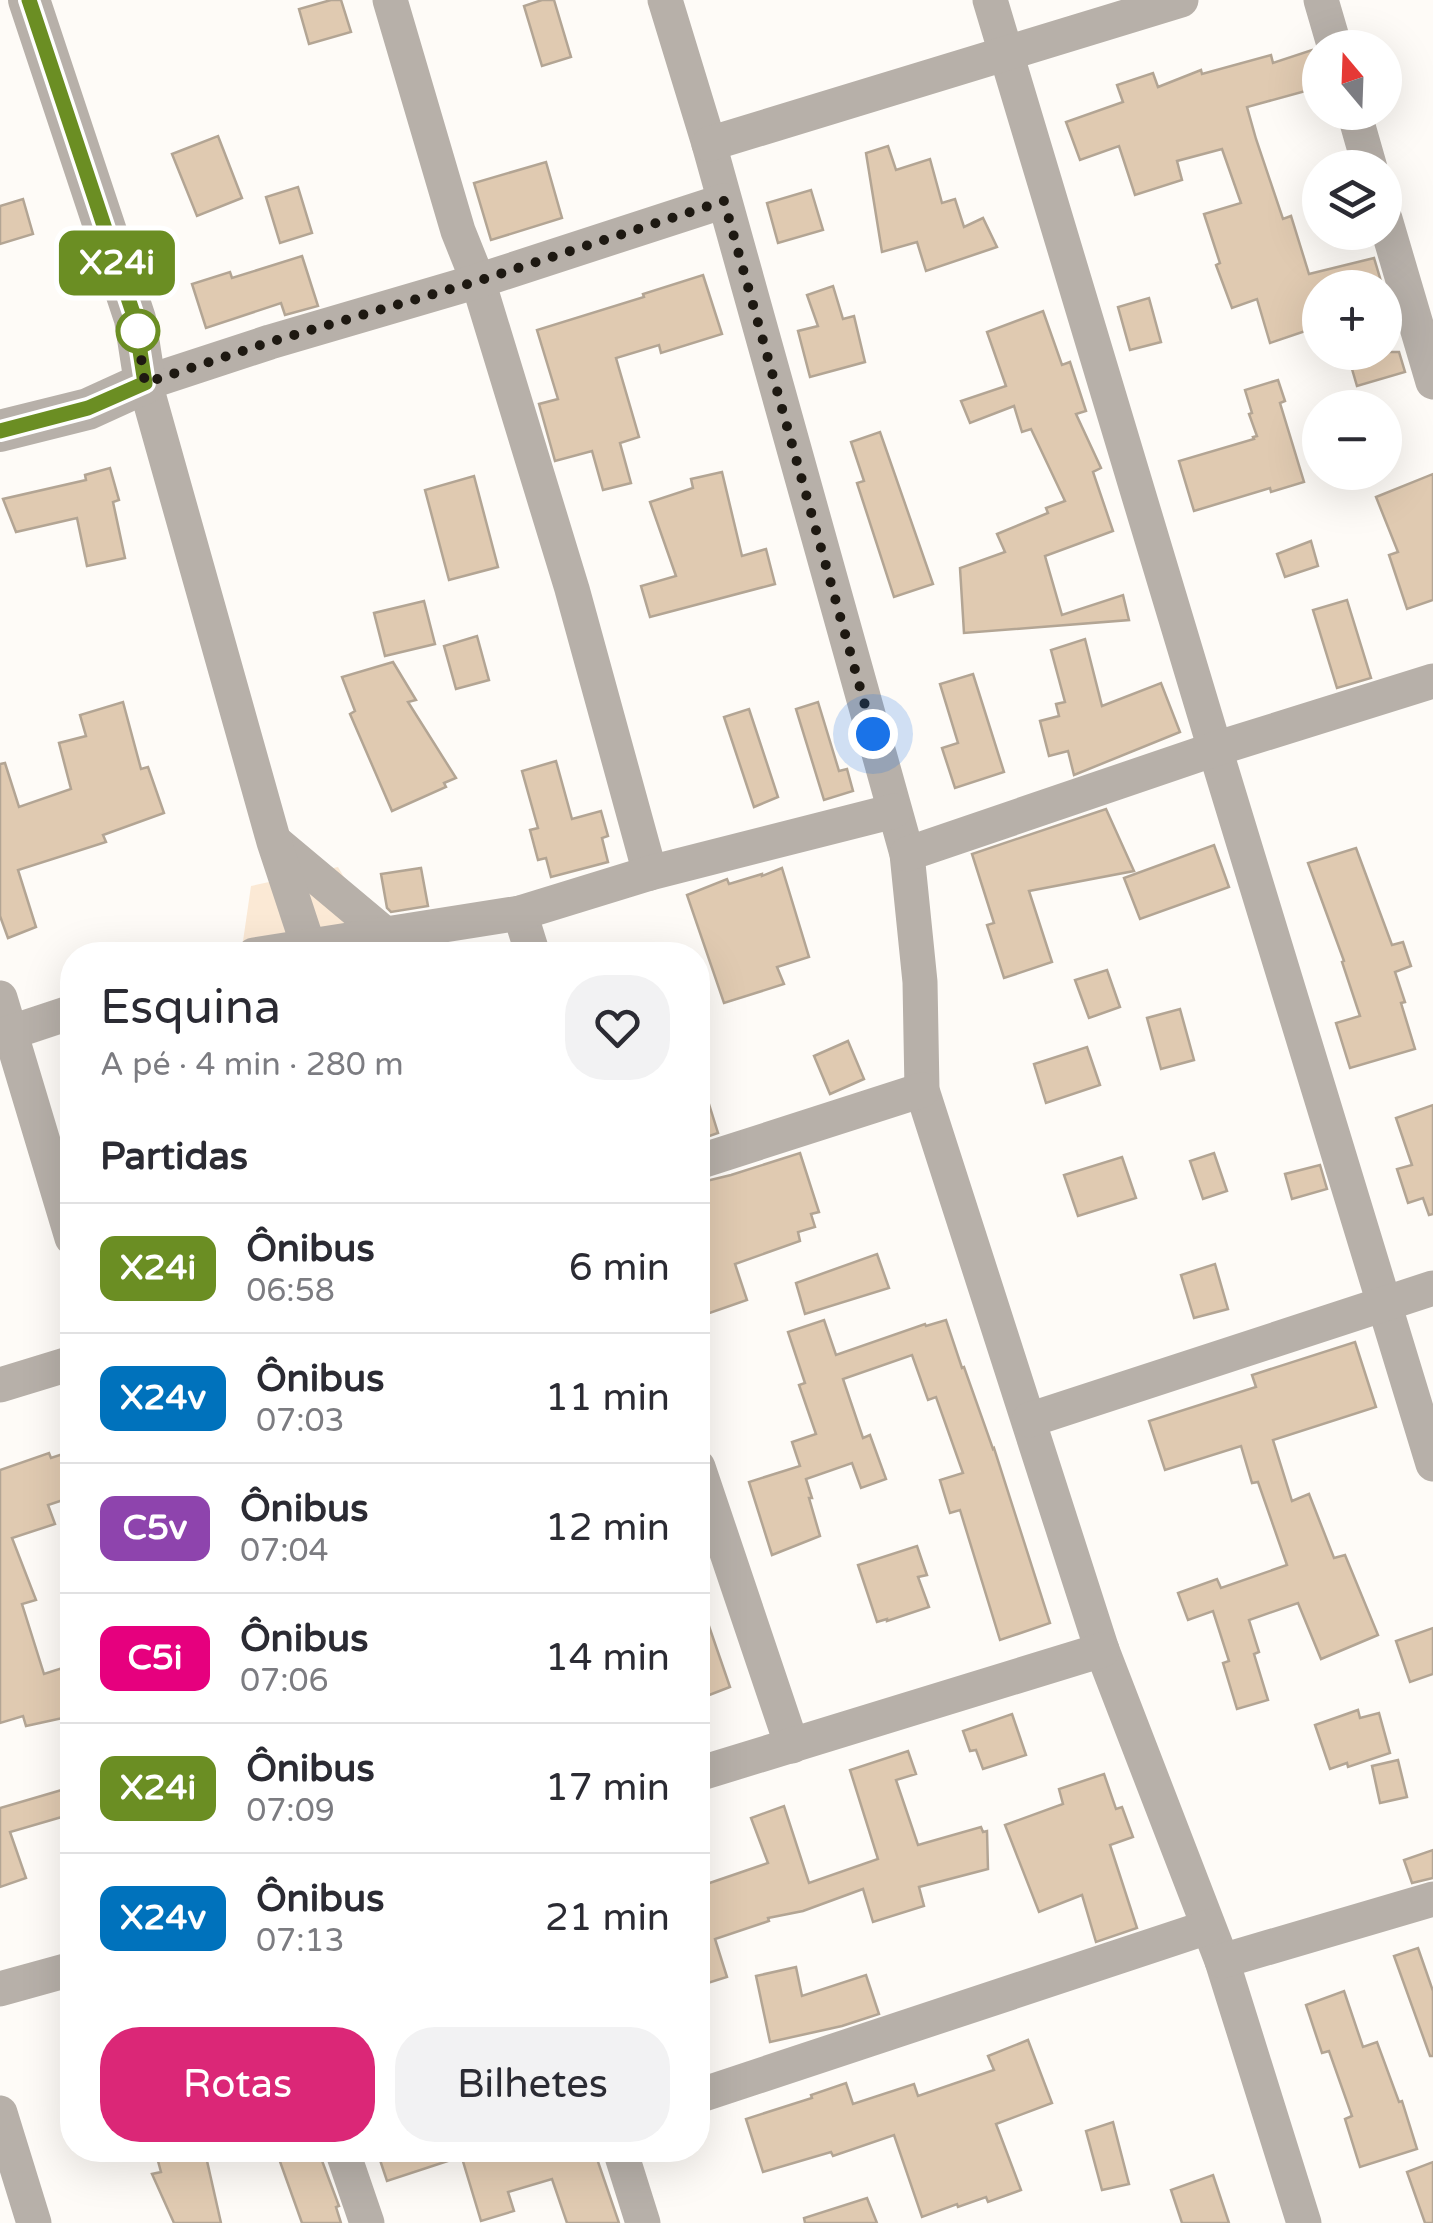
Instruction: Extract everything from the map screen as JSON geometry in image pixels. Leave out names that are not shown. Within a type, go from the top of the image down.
[{"type":"street","points":[[29,0],[135,319],[145,383],[274,842],[307,942]]},
{"type":"street","points":[[390,0],[458,231],[478,281],[572,589],[650,873]]},
{"type":"street","points":[[665,0],[709,144],[907,854],[920,982],[922,1090],[1102,1650],[1222,1961],[1304,2223]]},
{"type":"street","points":[[990,0],[1433,1464]]},
{"type":"street","points":[[709,144],[1182,0]]},
{"type":"street","points":[[1320,0],[1329,30]]},
{"type":"street","points":[[0,432],[88,408],[145,383],[270,342],[478,281],[724,201]]},
{"type":"street","points":[[1394,250],[1433,382]]},
{"type":"street","points":[[907,854],[1215,749],[1433,681]]},
{"type":"street","points":[[331,942],[520,913],[650,873],[894,810]]},
{"type":"street","points":[[274,842],[386,935]]},
{"type":"street","points":[[520,913],[529,942]]},
{"type":"street","points":[[0,998],[6,1034],[60,1201]]},
{"type":"street","points":[[6,1034],[60,1016]]},
{"type":"street","points":[[710,1158],[922,1090]]},
{"type":"street","points":[[1029,1420],[1433,1288]]},
{"type":"street","points":[[0,1385],[60,1367]]},
{"type":"street","points":[[710,1503],[792,1746]]},
{"type":"street","points":[[710,1770],[1102,1650]]},
{"type":"street","points":[[1222,1961],[1433,1899]]},
{"type":"street","points":[[710,2092],[1208,1927]]},
{"type":"street","points":[[0,1989],[60,1972]]},
{"type":"street","points":[[0,2113],[34,2223]]},
{"type":"street","points":[[346,2162],[366,2223]]},
{"type":"street","points":[[624,2162],[643,2223]]},
{"type":"shaded area","points":[[338,867],[370,922],[292,942],[243,942],[251,886]]},
{"type":"building","points":[[341,0],[351,32],[309,44],[299,9]]},
{"type":"building","points":[[554,0],[571,57],[542,66],[524,6]]},
{"type":"building","points":[[1302,53],[1302,92],[1247,107],[1283,219],[1291,216],[1308,270],[1302,270],[1302,332],[1270,343],[1257,299],[1232,308],[1216,265],[1220,263],[1204,214],[1241,203],[1222,149],[1177,161],[1182,180],[1135,195],[1119,146],[1080,160],[1066,122],[1123,102],[1117,85],[1153,73],[1158,87],[1201,70],[1202,74],[1271,55],[1273,63]]},
{"type":"building","points":[[218,136],[242,198],[197,216],[172,154]]},
{"type":"building","points":[[888,146],[896,170],[930,159],[942,203],[955,199],[964,227],[983,218],[997,247],[926,271],[917,242],[882,252],[866,153]]},
{"type":"building","points":[[546,162],[562,218],[491,240],[474,183]]},
{"type":"building","points":[[298,187],[312,233],[280,243],[266,197]]},
{"type":"building","points":[[811,190],[823,230],[778,243],[767,203]]},
{"type":"building","points":[[23,199],[33,234],[0,244],[0,206]]},
{"type":"building","points":[[302,256],[318,306],[285,315],[281,303],[206,328],[192,284],[230,272],[232,278]]},
{"type":"building","points":[[1374,258],[1378,270],[1325,270]]},
{"type":"building","points":[[703,275],[722,334],[661,353],[659,345],[616,358],[639,437],[620,443],[631,483],[603,490],[592,451],[555,461],[539,404],[558,399],[537,330]]},
{"type":"building","points":[[833,286],[843,319],[854,316],[865,362],[810,377],[798,331],[818,326],[807,295]]},
{"type":"building","points":[[1149,298],[1161,342],[1130,350],[1118,307]]},
{"type":"building","points":[[1043,311],[1062,365],[1070,362],[1086,411],[1076,414],[1101,468],[1093,472],[1113,531],[1045,556],[1062,615],[1123,595],[1129,620],[964,633],[960,568],[1005,552],[997,534],[1048,513],[1046,508],[1065,501],[1031,429],[1022,432],[1014,406],[970,423],[961,401],[1006,386],[987,332]]},
{"type":"building","points":[[1402,362],[1405,372],[1357,386],[1352,370],[1402,370]]},
{"type":"building","points":[[1278,380],[1285,401],[1280,403],[1302,483],[1194,511],[1179,461],[1257,436],[1245,390]]},
{"type":"building","points":[[880,432],[933,584],[894,597],[857,483],[864,481],[851,442]]},
{"type":"building","points":[[110,468],[119,500],[113,502],[125,558],[87,566],[77,518],[16,532],[3,499],[86,480],[85,475]]},
{"type":"building","points":[[722,472],[742,556],[766,549],[775,584],[650,617],[641,586],[676,576],[650,502],[693,488],[691,479]]},
{"type":"building","points":[[1433,474],[1433,600],[1407,609],[1389,555],[1398,552],[1376,497],[1402,490],[1402,487]]},
{"type":"building","points":[[474,476],[498,567],[449,580],[425,490]]},
{"type":"building","points":[[1311,541],[1318,566],[1285,577],[1277,554]]},
{"type":"building","points":[[1347,600],[1371,678],[1337,688],[1313,610]]},
{"type":"building","points":[[424,601],[435,644],[385,656],[374,613]]},
{"type":"building","points":[[477,636],[489,680],[456,689],[444,646]]},
{"type":"building","points":[[1085,639],[1102,706],[1161,683],[1180,732],[1074,775],[1068,751],[1049,756],[1040,721],[1059,716],[1056,704],[1065,702],[1051,650]]},
{"type":"building","points":[[393,662],[416,700],[408,702],[456,778],[444,783],[446,787],[392,811],[350,714],[355,711],[342,677]]},
{"type":"building","points":[[973,674],[1004,772],[955,788],[942,748],[958,743],[940,684]]},
{"type":"building","points":[[123,702],[141,769],[148,767],[164,813],[103,835],[106,842],[18,870],[36,927],[8,938],[0,916],[0,764],[5,763],[19,807],[71,789],[59,743],[86,736],[80,715]]},
{"type":"building","points":[[818,702],[839,771],[847,769],[853,791],[824,800],[796,709]]},
{"type":"building","points":[[749,709],[778,797],[754,807],[724,717]]},
{"type":"building","points":[[556,761],[572,819],[601,811],[608,836],[602,838],[608,862],[551,877],[546,858],[538,860],[530,830],[538,828],[522,771]]},
{"type":"building","points":[[1106,809],[1134,871],[1029,891],[1052,962],[1004,978],[987,925],[994,923],[972,854]]},
{"type":"building","points":[[1214,845],[1229,887],[1140,919],[1124,878]]},
{"type":"building","points":[[1356,848],[1392,945],[1403,942],[1411,966],[1395,972],[1415,1049],[1350,1068],[1336,1023],[1360,1016],[1308,863]]},
{"type":"building","points":[[421,868],[428,906],[391,912],[381,874]]},
{"type":"building","points":[[782,868],[809,957],[777,967],[784,984],[724,1003],[710,962],[710,942],[703,942],[687,895],[727,879],[729,884]]},
{"type":"building","points":[[1107,970],[1120,1007],[1089,1018],[1075,980]]},
{"type":"building","points":[[1180,1009],[1194,1060],[1161,1069],[1147,1018]]},
{"type":"building","points":[[848,1041],[864,1079],[830,1094],[814,1056]]},
{"type":"building","points":[[1087,1047],[1100,1085],[1046,1103],[1034,1064]]},
{"type":"building","points":[[1433,1105],[1433,1214],[1429,1215],[1423,1198],[1408,1203],[1397,1169],[1412,1165],[1396,1118]]},
{"type":"building","points":[[710,1107],[718,1133],[710,1136]]},
{"type":"building","points":[[800,1153],[819,1212],[811,1214],[815,1227],[798,1232],[800,1241],[735,1264],[747,1300],[710,1313],[710,1180]]},
{"type":"building","points":[[1214,1153],[1227,1191],[1203,1199],[1190,1161]]},
{"type":"building","points":[[1122,1157],[1136,1198],[1078,1216],[1064,1175]]},
{"type":"building","points":[[1320,1165],[1327,1189],[1292,1199],[1285,1174]]},
{"type":"building","points":[[877,1254],[889,1288],[805,1314],[796,1283]]},
{"type":"building","points":[[1215,1264],[1228,1309],[1194,1318],[1181,1275]]},
{"type":"building","points":[[824,1320],[836,1355],[946,1320],[994,1448],[1050,1623],[1000,1640],[960,1510],[950,1513],[940,1480],[963,1473],[936,1397],[928,1400],[912,1355],[843,1379],[863,1438],[870,1435],[886,1479],[861,1488],[852,1463],[806,1479],[820,1536],[772,1555],[749,1482],[800,1466],[792,1442],[816,1434],[799,1385],[805,1383],[788,1332]]},
{"type":"building","points":[[1355,1342],[1376,1407],[1273,1440],[1292,1501],[1309,1494],[1334,1558],[1345,1555],[1378,1635],[1321,1659],[1298,1603],[1249,1620],[1268,1700],[1237,1709],[1223,1663],[1229,1661],[1213,1611],[1188,1620],[1178,1593],[1217,1579],[1221,1588],[1287,1565],[1258,1482],[1252,1483],[1241,1446],[1165,1470],[1149,1421],[1256,1387],[1252,1375]]},
{"type":"building","points":[[49,1453],[51,1458],[60,1455],[60,1501],[48,1505],[55,1524],[12,1538],[36,1600],[22,1604],[44,1674],[60,1669],[60,1719],[26,1726],[23,1716],[0,1723],[0,1470]]},
{"type":"building","points":[[917,1546],[927,1575],[918,1577],[929,1607],[877,1622],[858,1565]]},
{"type":"building","points":[[1433,1628],[1433,1674],[1410,1682],[1396,1641]]},
{"type":"building","points":[[710,1629],[730,1687],[710,1695]]},
{"type":"building","points":[[1358,1710],[1360,1718],[1379,1713],[1390,1753],[1330,1769],[1315,1725]]},
{"type":"building","points":[[1012,1714],[1026,1755],[983,1769],[976,1750],[970,1751],[963,1731]]},
{"type":"building","points":[[908,1751],[916,1774],[896,1780],[918,1845],[981,1827],[983,1832],[987,1831],[988,1869],[919,1887],[924,1906],[873,1922],[863,1889],[715,1939],[727,1977],[710,1982],[710,1883],[768,1863],[751,1818],[784,1806],[809,1883],[878,1859],[850,1770]]},
{"type":"building","points":[[1398,1760],[1407,1797],[1380,1803],[1372,1766]]},
{"type":"building","points":[[1104,1774],[1116,1809],[1122,1807],[1133,1837],[1110,1845],[1137,1928],[1096,1942],[1082,1895],[1039,1912],[1005,1825],[1063,1804],[1059,1789]]},
{"type":"building","points":[[60,1790],[60,1817],[10,1832],[26,1878],[0,1887],[0,1808]]},
{"type":"building","points":[[1433,1850],[1433,1878],[1412,1883],[1404,1860]]},
{"type":"building","points":[[1418,1948],[1433,1991],[1433,2056],[1394,1956]]},
{"type":"building","points":[[796,1967],[802,1996],[866,1975],[879,2014],[770,2042],[756,1976]]},
{"type":"building","points":[[1344,1991],[1363,2047],[1377,2042],[1417,2149],[1360,2167],[1345,2119],[1352,2116],[1329,2051],[1322,2053],[1306,2005]]},
{"type":"building","points":[[1028,2040],[1052,2103],[996,2124],[1021,2190],[988,2202],[986,2197],[958,2207],[957,2204],[922,2217],[894,2135],[833,2156],[831,2152],[763,2172],[746,2119],[846,2083],[853,2104],[914,2084],[918,2096],[994,2070],[988,2056]]},
{"type":"building","points":[[1113,2122],[1129,2184],[1102,2190],[1086,2131]]},
{"type":"building","points":[[158,2162],[207,2162],[221,2223],[174,2223],[152,2174],[161,2172]]},
{"type":"building","points":[[280,2162],[322,2162],[339,2206],[336,2207],[341,2223],[302,2223]]},
{"type":"building","points":[[381,2162],[445,2162],[387,2181]]},
{"type":"building","points":[[463,2162],[598,2162],[619,2223],[567,2223],[552,2179],[508,2192],[514,2211],[481,2221]]},
{"type":"building","points":[[1433,2162],[1433,2223],[1425,2223],[1407,2172]]},
{"type":"building","points":[[1213,2175],[1229,2223],[1182,2223],[1171,2190]]},
{"type":"building","points":[[867,2198],[877,2223],[805,2223],[804,2218]]},
{"type":"bus line","name":"X24i","points":[[0,431],[88,408],[145,383],[135,319],[29,0]]},
{"type":"route","points":[[138,331],[135,319],[145,383],[724,201],[873,734]]}]
